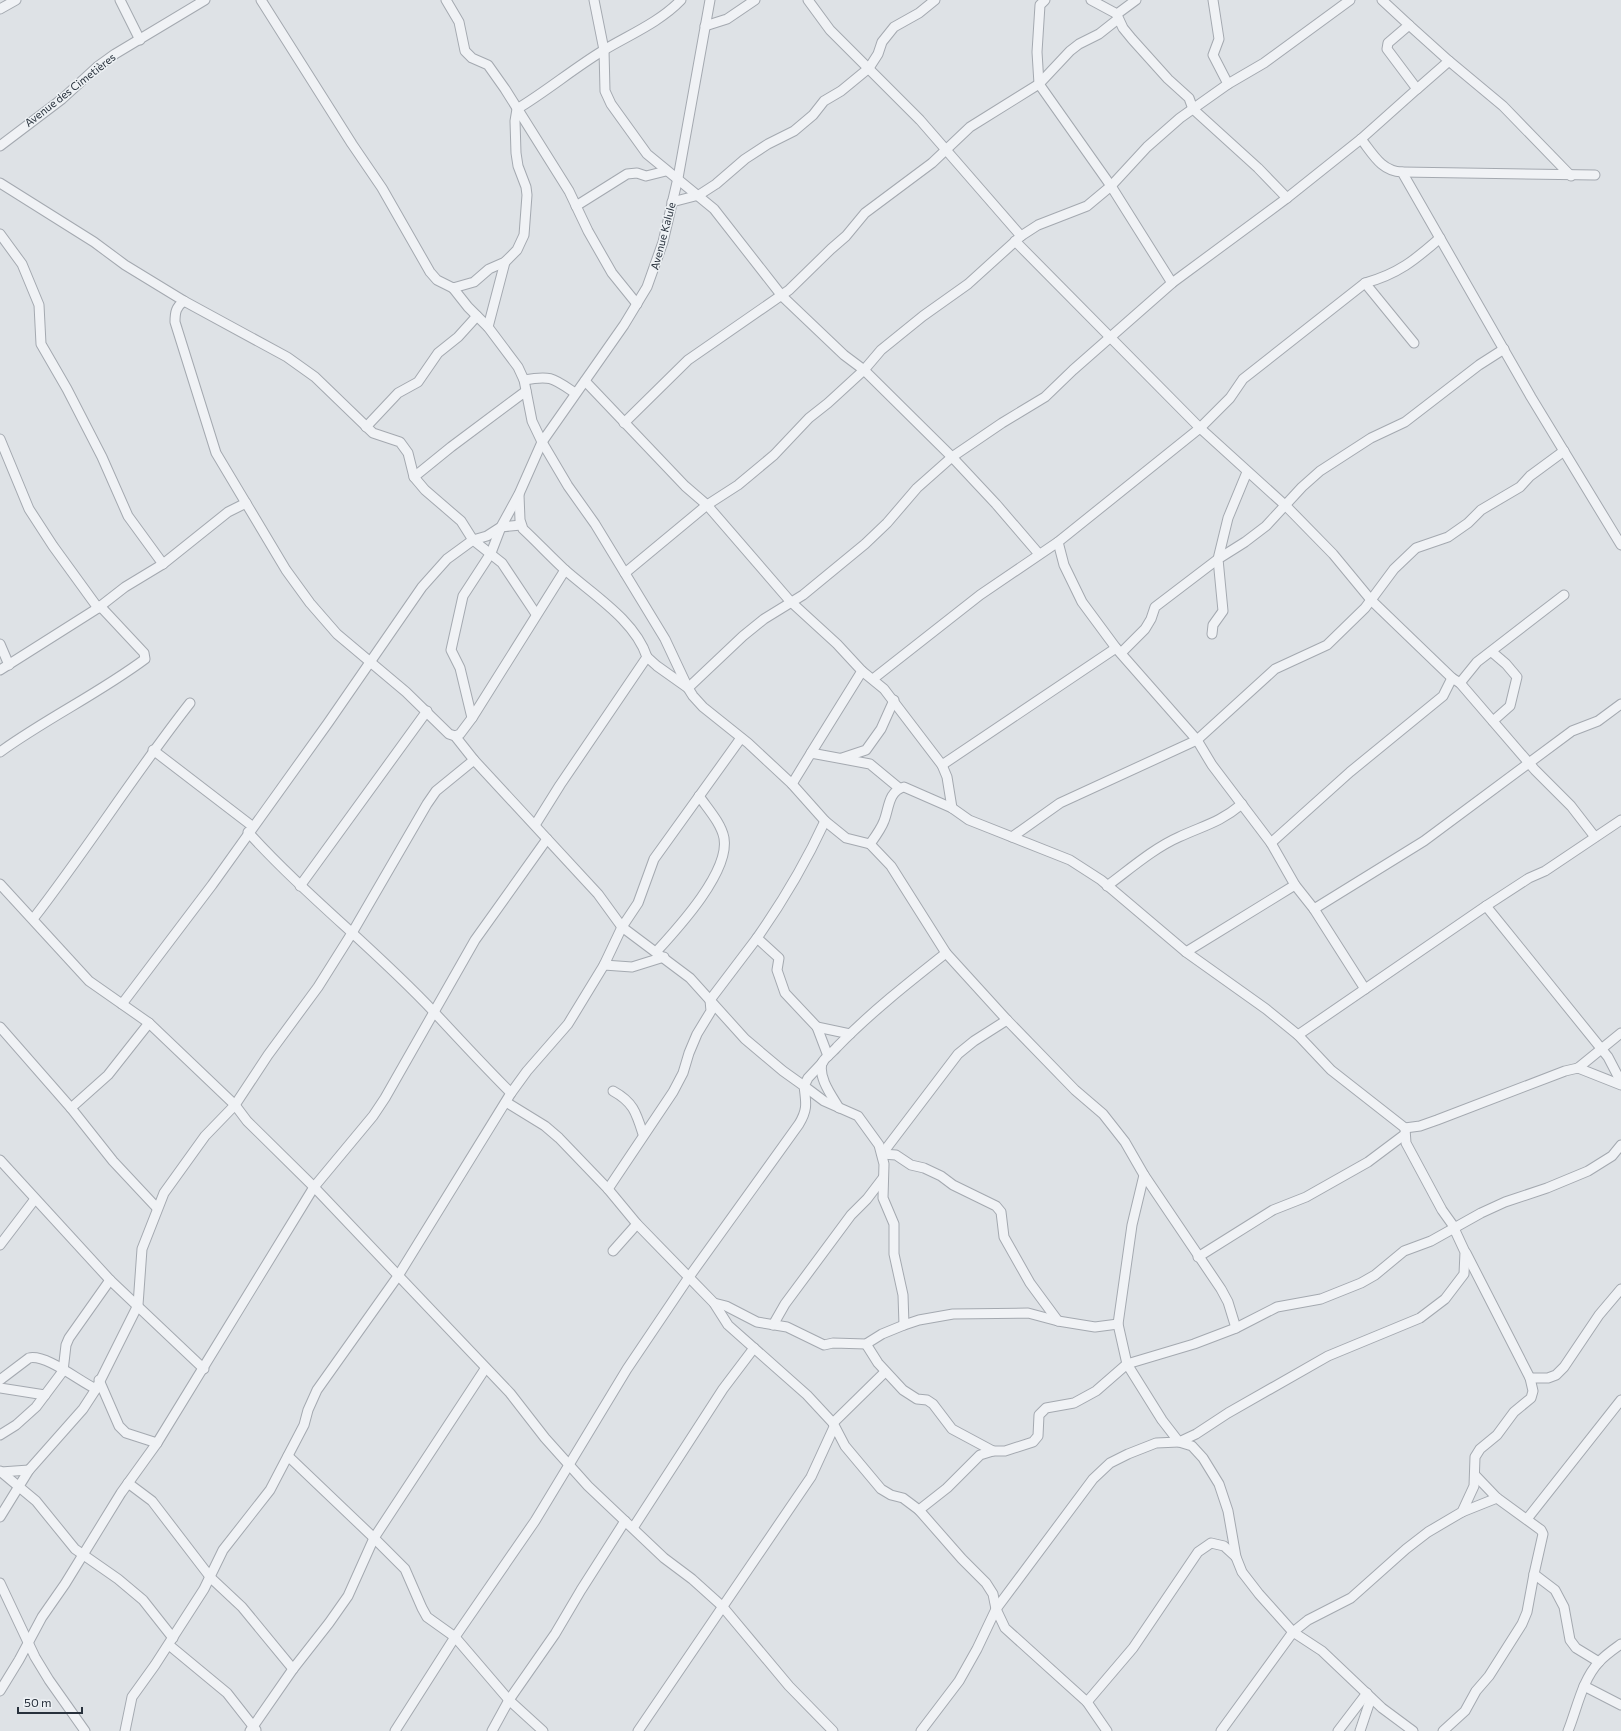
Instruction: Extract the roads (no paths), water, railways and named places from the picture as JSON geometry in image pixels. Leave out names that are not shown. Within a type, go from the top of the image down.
[{"type":"street","points":[[0,9],[16,0]]},
{"type":"street","points":[[120,0],[140,40]]},
{"type":"street","name":"Avenue des Cimetières","points":[[0,146],[62,99],[115,54],[205,0]]},
{"type":"street","points":[[261,0],[352,144],[382,188],[430,272],[437,280],[453,288],[488,327],[518,367],[524,380],[532,421],[542,442],[665,639],[688,688],[703,707],[741,738],[792,784],[825,821],[846,838],[870,844],[891,866],[946,953],[1007,1020],[1075,1090],[1103,1114],[1125,1142],[1144,1175],[1228,1302],[1236,1328]]},
{"type":"street","points":[[594,0],[604,50],[605,91],[608,98],[647,154],[666,171],[678,178],[699,195],[714,209],[782,296],[834,346],[864,370],[952,458],[996,504],[1039,554]]},
{"type":"street","points":[[453,288],[474,282],[489,269],[505,262],[517,250],[524,235],[527,195],[526,187],[518,166],[516,153],[515,121],[517,109],[604,50],[633,34],[670,10],[681,0]]},
{"type":"street","name":"Avenue Kalule","points":[[472,718],[460,668],[451,650],[463,596],[491,553],[501,527],[519,494],[542,442],[637,304],[655,269],[678,178],[704,26],[710,0]]},
{"type":"street","points":[[704,26],[727,19],[756,0]]},
{"type":"street","points":[[808,0],[830,30],[869,68],[947,150],[1018,239],[1109,337],[1200,428],[1286,506],[1333,554],[1371,600],[1456,681],[1493,720],[1529,762],[1558,791],[1595,838]]},
{"type":"street","points":[[672,202],[699,195],[716,184],[745,159],[768,144],[794,131],[813,115],[824,101],[841,91],[869,68],[878,54],[882,42],[894,27],[935,0]]},
{"type":"street","points":[[1091,0],[1118,17],[1132,39],[1168,79],[1189,98],[1193,109],[1258,168],[1287,198]]},
{"type":"street","points":[[624,423],[688,360],[782,296],[846,236],[865,214],[947,150],[970,127],[1039,84],[1070,51],[1079,44],[1099,34],[1136,0]]},
{"type":"street","points":[[1213,0],[1218,39],[1213,55],[1228,84]]},
{"type":"street","points":[[624,573],[707,505],[738,485],[774,455],[809,418],[864,370],[881,350],[968,284],[1018,239],[1038,225],[1087,206],[1111,186],[1146,147],[1193,109],[1228,84],[1264,63],[1350,0]]},
{"type":"street","points":[[1382,0],[1449,61],[1503,106],[1572,176]]},
{"type":"street","points":[[450,2],[459,22],[465,51],[472,58],[488,65],[505,89],[546,153],[612,273],[637,304]]},
{"type":"street","points":[[1041,2],[1037,52],[1039,84],[1111,186],[1172,283]]},
{"type":"street","points":[[1409,25],[1388,43],[1387,49],[1417,89]]},
{"type":"street","points":[[688,688],[743,636],[790,602],[803,595],[864,544],[887,523],[917,488],[952,458],[1002,423],[1045,397],[1109,337],[1172,283],[1287,198],[1360,139],[1449,61]]},
{"type":"street","points":[[1360,139],[1384,167],[1393,172],[1572,176],[1594,175]]},
{"type":"street","points":[[576,206],[627,174],[646,176],[666,171]]},
{"type":"street","points":[[1402,172],[1504,349],[1621,545]]},
{"type":"street","points":[[0,183],[94,242],[125,265],[184,301],[287,357],[315,377],[373,433],[400,442],[408,453],[414,477],[424,490],[461,521],[473,540],[491,553],[508,571],[536,614]]},
{"type":"street","points":[[0,234],[22,264],[39,305],[41,314],[39,336],[41,344],[67,389],[102,457],[128,516],[163,564]]},
{"type":"street","points":[[873,678],[980,596],[1058,542],[1200,428],[1230,398],[1243,379],[1365,283],[1387,277],[1405,267],[1440,238]]},
{"type":"street","points":[[488,327],[505,262]]},
{"type":"street","points":[[1365,283],[1414,343]]},
{"type":"street","points":[[184,301],[178,306],[175,313],[177,330],[216,453],[286,570],[310,603],[337,634],[370,663],[388,676],[427,711],[449,734],[455,736],[474,760],[598,894],[622,927],[690,978],[745,1039],[783,1071],[824,1101],[858,1116],[879,1145],[884,1164],[883,1198],[894,1224],[894,1254],[903,1295],[904,1325]]},
{"type":"street","points":[[366,427],[398,392],[418,382],[423,377],[438,354],[458,337],[477,316]]},
{"type":"street","points":[[942,765],[1118,650],[1145,629],[1151,619],[1155,607],[1218,559],[1245,542],[1266,526],[1302,487],[1320,471],[1371,438],[1405,422],[1479,365],[1504,349]]},
{"type":"street","points":[[524,380],[544,377],[554,378],[575,393]]},
{"type":"street","points":[[584,381],[685,486],[707,505],[790,602],[837,644],[862,671],[873,678],[894,700],[942,765],[947,776],[952,808]]},
{"type":"street","points":[[414,477],[526,390]]},
{"type":"street","points":[[0,439],[29,509],[48,540],[99,607],[144,653],[144,659],[116,680],[43,722],[0,752]]},
{"type":"street","points":[[1012,838],[1060,803],[1198,740],[1274,669],[1327,645],[1371,600],[1394,569],[1416,548],[1448,537],[1468,523],[1486,507],[1520,487],[1530,476],[1564,451]]},
{"type":"street","points":[[1212,634],[1213,625],[1223,611],[1218,559],[1228,518],[1247,472]]},
{"type":"street","points":[[519,494],[520,525],[565,570],[613,609],[639,640],[647,657],[688,688]]},
{"type":"street","points":[[0,670],[163,564],[208,526],[228,512],[246,503]]},
{"type":"street","points":[[122,1004],[370,663],[422,586],[447,559],[473,540],[487,536],[501,527],[520,525]]},
{"type":"street","points":[[1058,542],[1064,565],[1082,602],[1118,650],[1198,740],[1212,765],[1271,844],[1295,885],[1314,909],[1365,989]]},
{"type":"street","points":[[455,736],[460,734],[472,718],[565,570]]},
{"type":"street","points":[[1271,844],[1350,772],[1444,696],[1456,681],[1477,662],[1564,596]]},
{"type":"street","points":[[0,644],[9,665]]},
{"type":"street","points":[[1492,652],[1506,664],[1517,677],[1510,706],[1493,720]]},
{"type":"street","points":[[535,825],[560,785],[647,657]]},
{"type":"street","points":[[792,784],[862,671]]},
{"type":"street","points":[[841,758],[866,750],[881,728],[894,700]]},
{"type":"street","points":[[33,919],[86,849],[153,750],[190,703]]},
{"type":"street","points":[[1314,909],[1424,841],[1572,730],[1598,721],[1621,704]]},
{"type":"street","points":[[300,886],[427,711]]},
{"type":"street","points":[[125,1731],[132,1697],[171,1642],[211,1578],[223,1550],[270,1490],[304,1425],[308,1410],[317,1390],[398,1276],[511,1093],[527,1071],[568,1024],[604,965],[622,927],[638,903],[654,859],[741,738]]},
{"type":"street","points":[[153,750],[250,829],[300,886],[434,1012],[456,1038],[511,1093]]},
{"type":"street","points":[[866,750],[870,764]]},
{"type":"street","points":[[811,753],[870,764],[899,788]]},
{"type":"street","points":[[0,1517],[4,1503],[19,1487],[29,1470],[83,1409],[98,1385],[138,1305],[140,1256],[157,1208],[173,1179],[205,1136],[235,1105],[263,1061],[318,987],[352,934],[436,791],[474,760]]},
{"type":"street","points":[[870,844],[884,822],[890,800],[899,788],[904,787],[952,808],[969,820],[1070,860],[1107,886],[1186,952],[1266,1009],[1298,1035],[1331,1070],[1405,1132],[1406,1143],[1454,1228],[1530,1378],[1534,1391],[1531,1398],[1514,1412],[1496,1435],[1480,1449],[1475,1457],[1474,1486],[1462,1512]]},
{"type":"street","points":[[604,965],[632,967],[660,955],[708,888],[722,855],[724,839],[720,826],[699,796]]},
{"type":"street","points":[[1107,886],[1178,837],[1207,827],[1229,815],[1242,804]]},
{"type":"street","points":[[1298,1035],[1486,906],[1529,878],[1545,871],[1621,820]]},
{"type":"street","points":[[608,1189],[673,1092],[683,1073],[688,1053],[711,1011],[710,1000],[781,904],[801,870],[825,821]]},
{"type":"street","points":[[0,1690],[19,1660],[28,1641],[128,1483],[157,1443],[204,1369],[314,1187],[373,1116],[398,1076],[475,940],[548,840]]},
{"type":"street","points":[[0,884],[89,981],[149,1023],[235,1105],[247,1121],[314,1187],[485,1369],[510,1393],[545,1438],[570,1465],[664,1558],[692,1579],[722,1606],[789,1686],[833,1731]]},
{"type":"street","points":[[1186,952],[1295,885]]},
{"type":"street","points":[[1486,906],[1608,1057],[1621,1084]]},
{"type":"street","points":[[757,938],[779,958],[777,970],[784,993],[817,1028],[825,1059],[822,1072],[825,1083],[839,1108]]},
{"type":"street","points":[[395,1731],[455,1637],[535,1521],[623,1375],[688,1277],[799,1124],[806,1112],[807,1105],[804,1086],[808,1078],[850,1034],[897,992],[946,953]]},
{"type":"street","points":[[882,1154],[958,1054],[974,1041],[1007,1020]]},
{"type":"street","points":[[71,1108],[108,1075],[149,1023]]},
{"type":"street","points":[[0,1027],[71,1108],[108,1156],[157,1208]]},
{"type":"street","points":[[817,1028],[850,1034]]},
{"type":"street","points":[[1198,1256],[1272,1210],[1306,1197],[1368,1162],[1405,1132],[1565,1071],[1578,1068],[1621,1033]]},
{"type":"street","points":[[1578,1068],[1621,1084]]},
{"type":"street","points":[[613,1091],[624,1097],[631,1104],[637,1114],[644,1134]]},
{"type":"street","points":[[807,1105],[824,1101]]},
{"type":"street","points":[[506,1102],[545,1126],[559,1138],[608,1189],[637,1224],[714,1302],[728,1325],[807,1395],[833,1425],[845,1446],[881,1489],[891,1495],[903,1498],[919,1510],[962,1559],[986,1583],[992,1594],[996,1609],[1005,1628],[1087,1702],[1107,1731]]},
{"type":"street","points":[[919,1510],[947,1488],[980,1455],[992,1451],[1005,1451],[1033,1442],[1038,1436],[1039,1416],[1046,1408],[1074,1403],[1096,1391],[1127,1364],[1194,1344],[1236,1328],[1277,1307],[1305,1304],[1347,1289],[1375,1275],[1404,1251],[1431,1241],[1505,1202],[1547,1188],[1588,1171],[1612,1156],[1621,1145]]},
{"type":"street","points":[[882,1154],[896,1155],[911,1164],[941,1176],[953,1185],[996,1206],[1001,1212],[1004,1237],[1030,1283],[1058,1321]]},
{"type":"street","points":[[0,1160],[110,1280],[204,1369]]},
{"type":"street","points":[[1144,1175],[1132,1225],[1118,1324],[1127,1364],[1162,1420],[1179,1442]]},
{"type":"street","points":[[773,1326],[785,1304],[851,1215],[867,1199],[883,1178]]},
{"type":"street","points":[[0,1245],[36,1199]]},
{"type":"street","points":[[613,1251],[637,1224]]},
{"type":"street","points":[[1179,1442],[1196,1434],[1235,1409],[1328,1356],[1420,1318],[1445,1299],[1458,1283],[1464,1274],[1465,1252]]},
{"type":"street","points":[[0,1435],[16,1425],[36,1407],[63,1371],[66,1345],[69,1338],[110,1280]]},
{"type":"street","points":[[1530,1378],[1548,1378],[1556,1375],[1599,1315],[1621,1289]]},
{"type":"street","points":[[714,1302],[726,1306],[757,1322],[773,1326],[787,1327],[824,1345],[833,1343],[866,1344],[882,1334],[904,1325],[919,1320],[953,1314],[1028,1314],[1095,1327],[1118,1324]]},
{"type":"street","points":[[866,1344],[885,1372],[903,1390],[912,1396],[933,1404],[952,1429],[992,1451]]},
{"type":"street","points":[[633,1528],[723,1389],[754,1348]]},
{"type":"street","points":[[0,1380],[29,1358],[34,1357],[52,1364],[63,1371],[98,1385],[119,1426],[126,1433],[157,1443]]},
{"type":"street","points":[[1,1472],[36,1501],[66,1539],[83,1554],[118,1579],[143,1600],[171,1642],[227,1693],[253,1729],[293,1669],[348,1596],[374,1538],[485,1369]]},
{"type":"street","points":[[638,1731],[811,1477],[833,1425],[885,1372]]},
{"type":"street","points":[[0,1388],[45,1395]]},
{"type":"street","points":[[1527,1520],[1621,1400]]},
{"type":"street","points":[[920,1731],[959,1681],[996,1609],[1099,1474],[1110,1463],[1156,1443],[1179,1442],[1192,1446],[1203,1458],[1219,1484],[1228,1512],[1236,1557],[1242,1572],[1259,1594],[1293,1632],[1322,1652],[1389,1714],[1413,1731]]},
{"type":"street","points":[[288,1456],[405,1569],[422,1608],[428,1617],[455,1637],[509,1700],[543,1731]]},
{"type":"street","points":[[1,1472],[29,1470]]},
{"type":"street","points":[[1443,1731],[1465,1712],[1476,1691],[1489,1676],[1522,1624],[1527,1612],[1543,1534],[1527,1520],[1496,1498],[1475,1475]]},
{"type":"street","points":[[128,1483],[152,1501],[211,1578],[242,1607],[293,1669]]},
{"type":"street","points":[[1221,1731],[1293,1632],[1319,1613],[1351,1598],[1422,1536],[1462,1512],[1496,1498]]},
{"type":"street","points":[[492,1731],[509,1700],[555,1634],[625,1521]]},
{"type":"street","points":[[1087,1702],[1133,1648],[1198,1552],[1212,1543],[1224,1546],[1236,1557]]},
{"type":"street","points":[[1534,1574],[1555,1590],[1564,1607],[1570,1640],[1576,1648],[1599,1662]]},
{"type":"street","points":[[0,1583],[35,1658],[85,1731]]},
{"type":"street","points":[[1568,1731],[1584,1686],[1599,1662],[1621,1644]]},
{"type":"street","points":[[19,1660],[35,1658]]},
{"type":"street","points":[[1584,1686],[1621,1705]]},
{"type":"street","points":[[1338,1731],[1369,1695]]},
{"type":"street","points":[[1360,1731],[1369,1695]]}]
